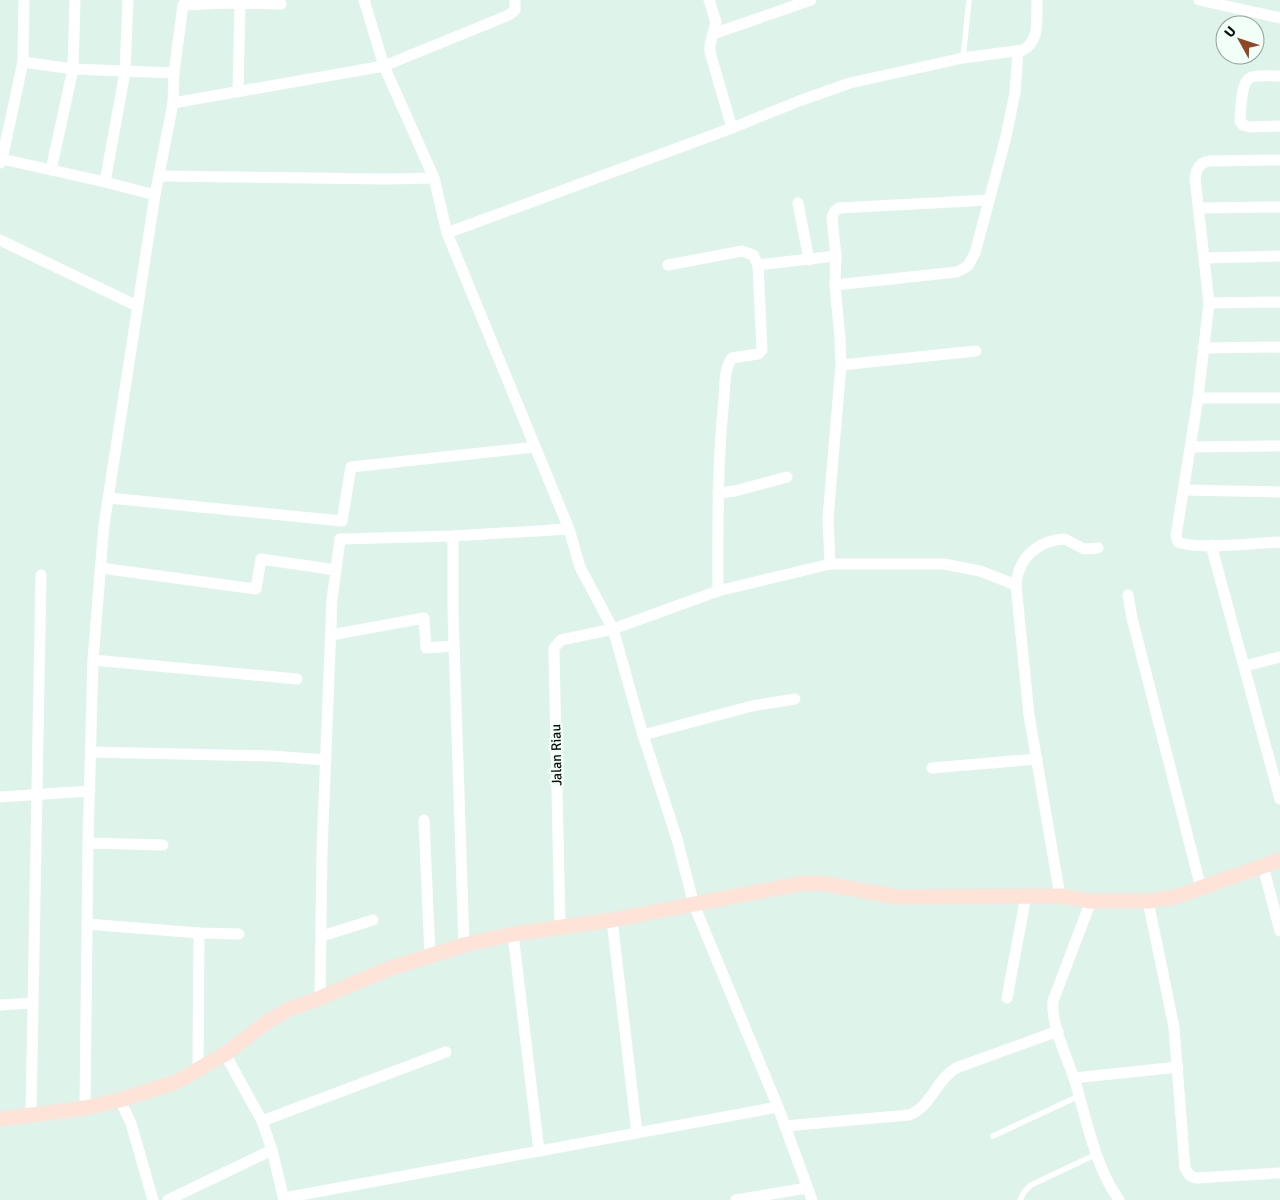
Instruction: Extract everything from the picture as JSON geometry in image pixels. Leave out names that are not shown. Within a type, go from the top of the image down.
[{"type":"street","points":[[24,0],[23,62],[1,161],[51,170],[155,195]]},
{"type":"street","points":[[51,170],[73,69],[75,0]]},
{"type":"street","points":[[105,182],[125,72],[128,0]]},
{"type":"street","points":[[364,0],[384,66],[434,178],[447,233],[569,529],[580,567],[613,629],[643,735],[678,838],[694,904],[778,1107],[812,1200]]},
{"type":"street","points":[[173,103],[384,66],[509,15],[515,10],[515,0]]},
{"type":"street","points":[[710,0],[716,22],[710,44],[710,52],[732,128]]},
{"type":"street","points":[[713,34],[811,0]]},
{"type":"street","points":[[447,233],[732,128],[799,101],[850,84],[963,58],[1018,51],[1029,46],[1034,38],[1037,0]]},
{"type":"street","points":[[1200,0],[1280,18]]},
{"type":"street","points":[[238,92],[240,4]]},
{"type":"street","points":[[85,1108],[88,842],[93,660],[104,525],[155,195],[173,103],[174,73],[183,5],[281,4]]},
{"type":"street","points":[[835,286],[957,272],[974,258],[1006,138],[1015,92],[1018,51]]},
{"type":"street","points":[[23,62],[73,69],[174,73]]},
{"type":"street","points":[[1280,76],[1252,77],[1246,80],[1243,87],[1240,122],[1250,127],[1280,126]]},
{"type":"street","points":[[1280,160],[1210,160],[1202,163],[1197,170],[1195,178],[1209,303],[1198,398],[1176,536],[1178,542],[1184,544],[1211,545],[1280,542]]},
{"type":"street","points":[[159,176],[434,178]]},
{"type":"street","points":[[830,564],[828,518],[841,365],[835,286],[836,256],[832,216],[839,208],[989,200]]},
{"type":"street","points":[[798,204],[809,260]]},
{"type":"street","points":[[1198,208],[1280,207]]},
{"type":"street","points":[[0,240],[137,306]]},
{"type":"street","points":[[668,265],[742,251],[753,255],[758,265],[762,352],[735,358],[728,364],[720,435],[718,591]]},
{"type":"street","points":[[758,265],[836,256]]},
{"type":"street","points":[[1205,258],[1280,256]]},
{"type":"street","points":[[1209,303],[1280,302]]},
{"type":"street","points":[[1203,348],[1280,348]]},
{"type":"street","points":[[841,365],[976,351]]},
{"type":"street","points":[[1198,398],[1280,398]]},
{"type":"street","points":[[1191,447],[1280,446]]},
{"type":"street","points":[[320,998],[322,851],[332,600],[351,467],[535,447]]},
{"type":"street","points":[[718,493],[735,491],[787,477]]},
{"type":"street","points":[[1184,490],[1280,492]]},
{"type":"street","points":[[109,498],[342,522]]},
{"type":"street","points":[[340,539],[453,536],[569,529]]},
{"type":"street","points":[[453,536],[454,646],[464,945]]},
{"type":"street","points":[[1060,896],[1029,715],[1016,574],[1021,563],[1030,553],[1045,545],[1063,539],[1084,549],[1098,548]]},
{"type":"street","points":[[1211,545],[1280,799]]},
{"type":"street","points":[[101,568],[256,589],[261,560],[336,570]]},
{"type":"street","name":"Jalan Riau","points":[[560,926],[554,648],[562,640],[613,629],[718,591],[830,564],[944,564],[980,570],[1016,585]]},
{"type":"street","points":[[31,1114],[41,575]]},
{"type":"street","points":[[1128,595],[1134,628],[1201,888]]},
{"type":"street","points":[[331,635],[424,618],[426,648],[454,646]]},
{"type":"street","points":[[1244,666],[1280,656]]},
{"type":"street","points":[[93,660],[297,679]]},
{"type":"street","points":[[643,735],[752,706],[795,699]]},
{"type":"street","points":[[91,752],[272,756],[326,760]]},
{"type":"street","points":[[932,768],[1037,759]]},
{"type":"street","points":[[0,797],[90,791]]},
{"type":"street","points":[[424,820],[430,955]]},
{"type":"street","points":[[88,842],[163,845]]},
{"type":"street","points":[[0,1119],[85,1108],[120,1100],[176,1082],[225,1054],[267,1022],[289,1009],[388,969],[464,945],[513,934],[612,920],[804,883],[826,884],[898,897],[1060,896],[1091,901],[1162,900],[1280,860]]},
{"type":"street","points":[[1263,866],[1280,932]]},
{"type":"street","points":[[1007,998],[1026,896]]},
{"type":"street","points":[[1091,901],[1053,1001],[1054,1017],[1097,1154],[1109,1184],[1118,1200]]},
{"type":"street","points":[[1148,901],[1172,1014],[1178,1067],[1185,1168],[1187,1173],[1191,1177],[1197,1178],[1280,1173]]},
{"type":"street","points":[[322,936],[373,920]]},
{"type":"street","points":[[612,920],[637,1133]]},
{"type":"street","points":[[87,924],[199,933],[239,934]]},
{"type":"street","points":[[198,1070],[199,933]]},
{"type":"street","points":[[513,934],[539,1151]]},
{"type":"street","points":[[0,1005],[33,1003]]},
{"type":"street","points":[[785,1126],[909,1115],[920,1110],[946,1076],[956,1068],[1058,1031]]},
{"type":"street","points":[[262,1121],[419,1060],[446,1052]]},
{"type":"street","points":[[225,1054],[262,1121],[272,1150],[284,1199],[778,1107]]},
{"type":"street","points":[[1074,1078],[1178,1067]]},
{"type":"street","points":[[120,1100],[131,1123],[153,1200]]},
{"type":"street","points":[[168,1200],[272,1150]]},
{"type":"street","points":[[736,1200],[807,1188]]},
{"type":"lane","points":[[963,58],[969,0]]},
{"type":"lane","points":[[993,1136],[1079,1096]]},
{"type":"lane","points":[[1020,1200],[1024,1192],[1032,1185],[1097,1154]]}]
